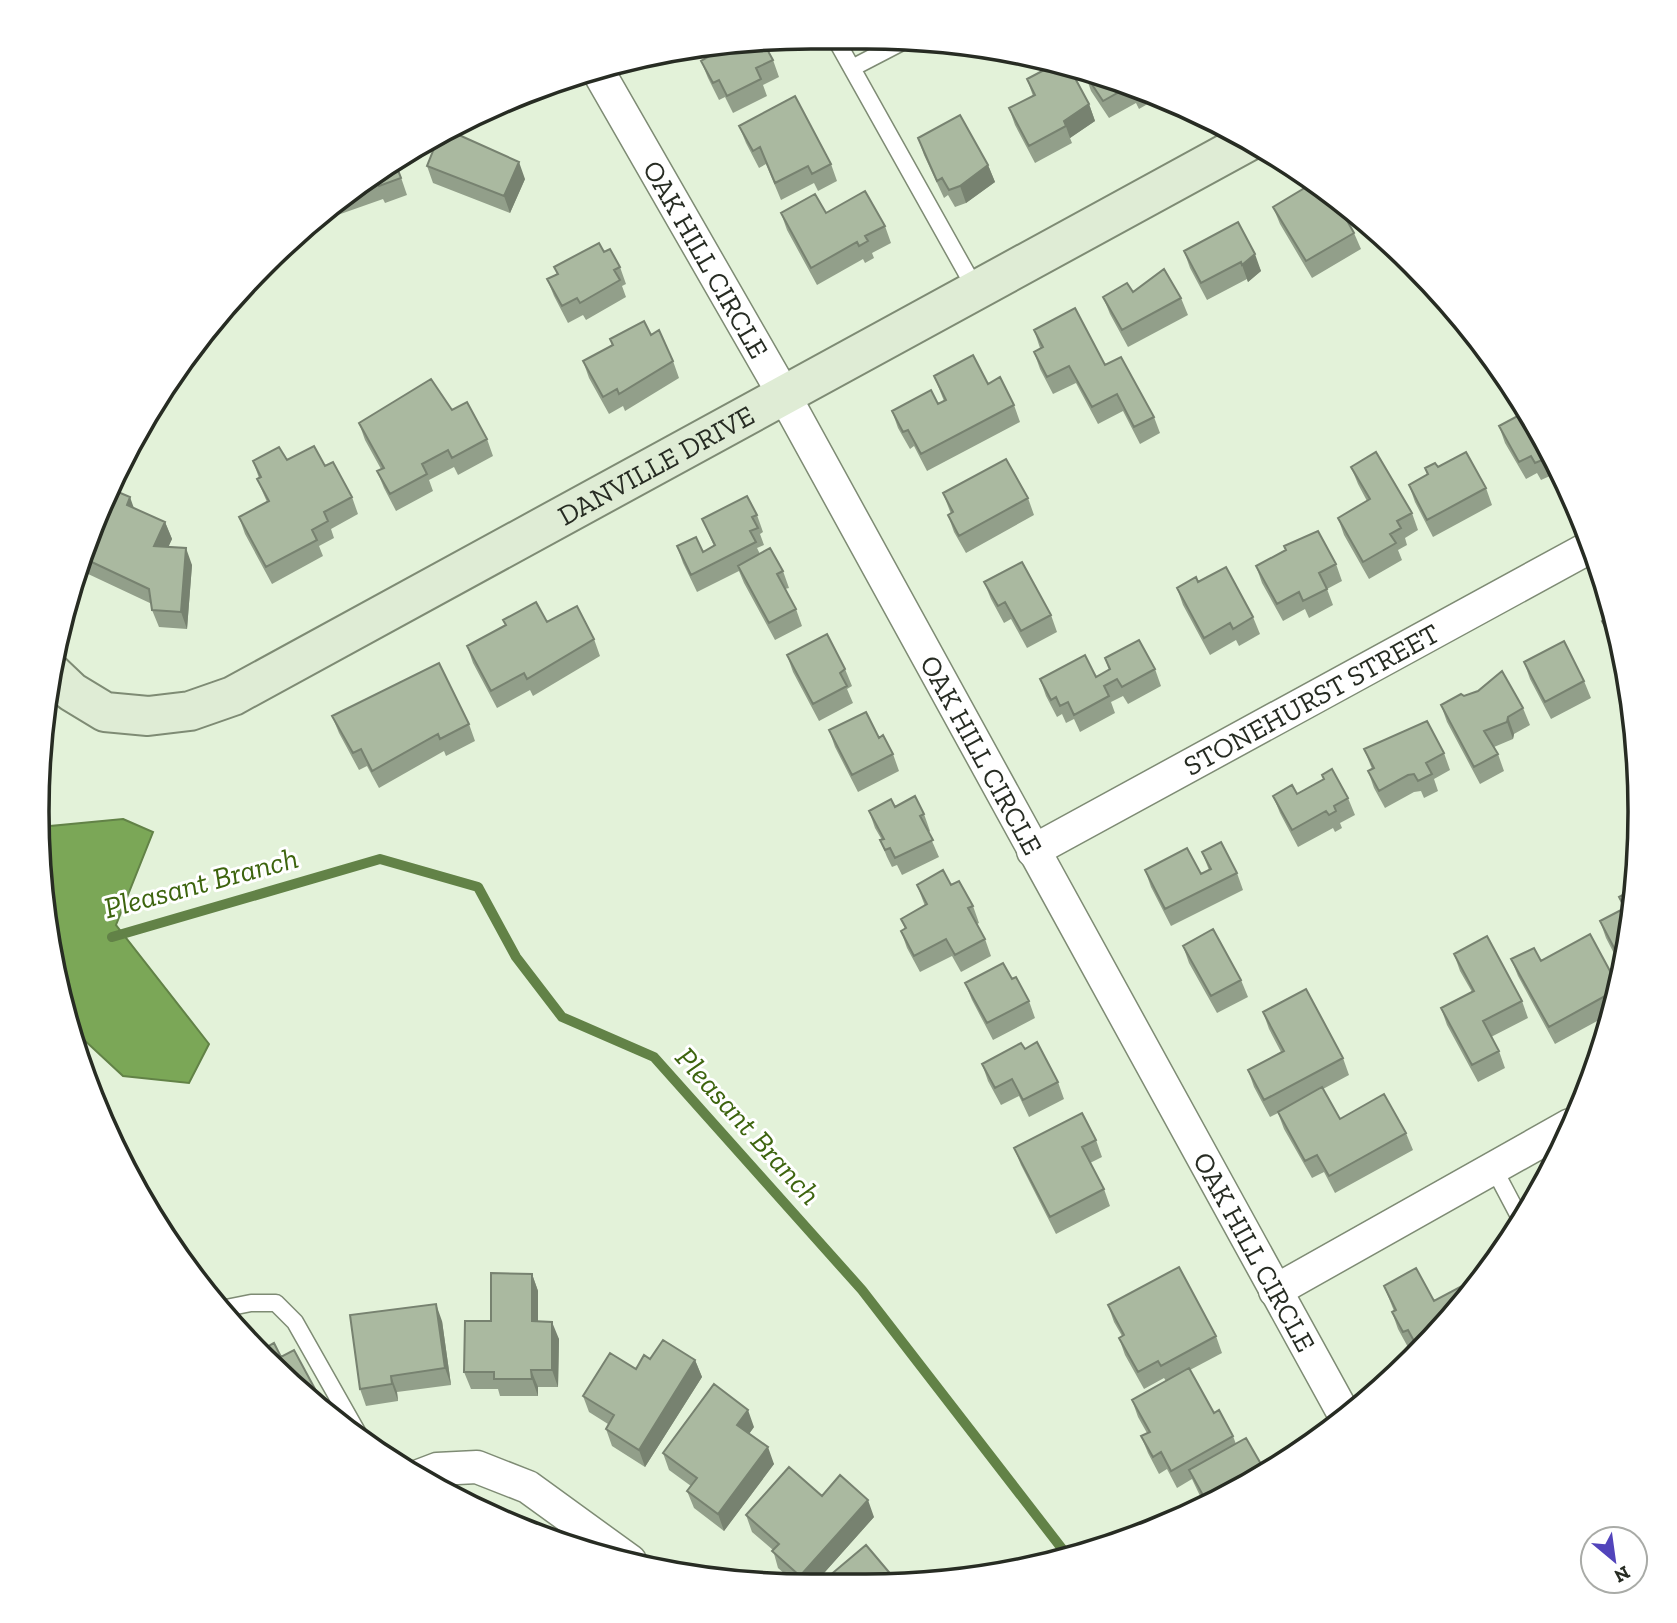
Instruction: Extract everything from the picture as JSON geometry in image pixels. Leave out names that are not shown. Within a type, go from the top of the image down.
[{"type":"street","name":"OAK HILL CIRCLE","points":[[605,84],[784,395],[1340,1408]]},
{"type":"street","name":"DANVILLE DRIVE","points":[[61,682],[72,692],[105,712],[148,716],[190,710],[233,696],[1239,147]]},
{"type":"street","name":"STONEHURST STREET","points":[[1033,851],[1582,551]]},
{"type":"street","points":[[1275,1291],[1557,1132]]},
{"type":"street","points":[[430,1472],[477,1467],[528,1488],[610,1547]]},
{"type":"lane","points":[[841,49],[976,290]]},
{"type":"lane","points":[[852,68],[887,50]]},
{"type":"lane","points":[[1493,1167],[1515,1209]]},
{"type":"lane","points":[[232,1307],[251,1303],[276,1303],[295,1322],[349,1417]]},
{"type":"shaded area","points":[[123,819],[153,832],[116,925],[209,1044],[189,1083],[123,1076],[84,1040],[64,960],[56,911],[50,826]]},
{"type":"building","points":[[768,51],[773,60],[756,68],[761,79],[727,96],[719,80],[713,83],[701,61],[712,56]]},
{"type":"building","points":[[1043,71],[1075,79],[1089,104],[1064,121],[1066,126],[1029,146],[1009,108],[1035,95],[1027,79]]},
{"type":"building","points":[[1091,83],[1119,92],[1103,101]]},
{"type":"building","points":[[795,96],[831,164],[812,174],[808,166],[775,183],[760,147],[753,151],[739,126]]},
{"type":"building","points":[[960,115],[988,165],[960,186],[949,190],[942,178],[937,181],[918,138]]},
{"type":"building","points":[[460,135],[519,162],[504,196],[427,166],[434,149]]},
{"type":"building","points":[[398,171],[401,178],[378,185]]},
{"type":"building","points":[[1304,188],[1347,221],[1354,233],[1306,261],[1273,207]]},
{"type":"building","points":[[865,191],[885,226],[865,236],[868,241],[859,246],[857,242],[811,268],[781,213],[815,194],[826,213]]},
{"type":"building","points":[[1238,222],[1255,254],[1242,265],[1241,262],[1201,283],[1184,251]]},
{"type":"building","points":[[599,243],[604,252],[610,249],[620,267],[614,270],[620,280],[580,303],[577,298],[562,306],[547,279],[558,274],[554,267]]},
{"type":"building","points":[[1164,269],[1181,298],[1122,330],[1103,297],[1127,283],[1133,292]]},
{"type":"building","points":[[1075,308],[1105,365],[1121,357],[1154,417],[1134,427],[1117,394],[1092,407],[1069,366],[1047,377],[1034,352],[1043,347],[1034,330]]},
{"type":"building","points":[[644,321],[651,335],[659,330],[673,361],[619,394],[617,389],[603,397],[583,361],[613,345],[610,339]]},
{"type":"building","points":[[973,355],[988,384],[1000,377],[1014,405],[921,454],[908,430],[903,432],[892,411],[931,390],[938,404],[946,400],[934,376]]},
{"type":"building","points":[[431,379],[452,410],[467,402],[487,439],[452,458],[448,450],[422,464],[427,474],[390,494],[377,471],[384,468],[359,423]]},
{"type":"building","points":[[1517,416],[1542,460],[1535,463],[1531,456],[1519,462],[1499,426]]},
{"type":"building","points":[[314,446],[325,466],[333,462],[352,497],[324,512],[328,521],[312,530],[317,540],[266,567],[239,517],[269,501],[257,479],[261,477],[253,461],[279,447],[287,460]]},
{"type":"building","points":[[1376,452],[1412,513],[1397,521],[1401,528],[1390,534],[1396,543],[1363,562],[1338,518],[1370,499],[1351,467]]},
{"type":"building","points":[[1466,452],[1486,488],[1427,520],[1409,485],[1428,474],[1425,468],[1435,463],[1438,467]]},
{"type":"building","points":[[1006,459],[1028,498],[959,536],[948,515],[953,512],[943,493]]},
{"type":"building","points":[[120,493],[130,497],[127,505],[165,522],[154,546],[186,548],[181,612],[152,610],[149,589],[91,562]]},
{"type":"building","points":[[747,496],[757,515],[752,517],[758,528],[750,531],[756,542],[691,575],[677,546],[696,537],[703,552],[715,545],[702,519]]},
{"type":"building","points":[[1318,531],[1336,564],[1319,573],[1327,589],[1303,601],[1299,592],[1277,604],[1256,566],[1286,550],[1284,546]]},
{"type":"building","points":[[770,548],[783,571],[777,574],[796,609],[769,623],[738,566]]},
{"type":"building","points":[[1022,562],[1051,615],[1021,631],[1005,602],[998,606],[984,582]]},
{"type":"building","points":[[1226,567],[1253,617],[1233,629],[1230,623],[1204,638],[1177,588],[1196,577],[1198,582]]},
{"type":"building","points":[[536,602],[547,622],[577,606],[594,639],[527,679],[524,673],[491,691],[467,646],[506,625],[503,620]]},
{"type":"building","points":[[827,634],[845,669],[840,673],[847,686],[813,704],[787,655]]},
{"type":"building","points":[[1139,640],[1155,669],[1122,687],[1117,679],[1104,686],[1109,696],[1074,715],[1068,702],[1060,706],[1056,697],[1051,700],[1040,679],[1085,655],[1096,677],[1110,669],[1105,658]]},
{"type":"building","points":[[1564,641],[1584,681],[1545,702],[1524,662]]},
{"type":"building","points":[[439,663],[469,724],[440,739],[438,734],[372,771],[361,749],[353,753],[332,716]]},
{"type":"building","points":[[1502,671],[1523,708],[1508,717],[1507,722],[1484,731],[1498,754],[1474,767],[1441,705],[1461,694],[1464,696],[1478,691]]},
{"type":"building","points":[[866,712],[879,738],[883,735],[893,754],[852,775],[829,730]]},
{"type":"building","points":[[1427,721],[1444,753],[1426,763],[1432,774],[1418,781],[1414,774],[1408,775],[1379,791],[1368,771],[1374,768],[1364,749]]},
{"type":"building","points":[[1332,769],[1348,798],[1334,806],[1336,811],[1329,815],[1326,811],[1292,830],[1273,796],[1292,785],[1297,794],[1324,779],[1322,775]]},
{"type":"building","points":[[915,796],[924,814],[920,816],[933,840],[895,858],[890,848],[885,850],[880,840],[884,839],[869,811],[891,799],[895,807]]},
{"type":"building","points":[[1221,842],[1237,873],[1165,909],[1145,870],[1187,848],[1201,874],[1211,869],[1202,852]]},
{"type":"building","points":[[943,870],[951,885],[959,881],[973,906],[968,908],[985,939],[955,955],[946,939],[914,956],[901,931],[906,928],[901,919],[927,904],[917,885]]},
{"type":"building","points":[[1621,910],[1615,949],[1600,921]]},
{"type":"building","points":[[1213,929],[1241,980],[1211,996],[1183,946]]},
{"type":"building","points":[[1590,934],[1610,972],[1605,996],[1549,1027],[1511,959],[1534,948],[1541,961]]},
{"type":"building","points":[[1487,936],[1522,1001],[1483,1021],[1499,1051],[1472,1065],[1441,1008],[1474,991],[1454,954]]},
{"type":"building","points":[[1003,963],[1012,979],[1016,977],[1029,1001],[987,1023],[965,983]]},
{"type":"building","points":[[1306,989],[1343,1058],[1264,1100],[1248,1070],[1284,1051],[1263,1012]]},
{"type":"building","points":[[1037,1042],[1058,1082],[1023,1100],[1012,1079],[995,1088],[982,1064],[1021,1043],[1025,1049]]},
{"type":"building","points":[[1322,1087],[1340,1119],[1384,1094],[1406,1133],[1329,1176],[1317,1155],[1305,1161],[1278,1112]]},
{"type":"building","points":[[1082,1113],[1096,1140],[1082,1147],[1104,1189],[1050,1217],[1014,1148]]},
{"type":"building","points":[[1179,1267],[1216,1336],[1161,1366],[1158,1361],[1138,1372],[1119,1338],[1124,1335],[1108,1305]]},
{"type":"building","points":[[1416,1268],[1434,1301],[1462,1286],[1414,1341],[1408,1330],[1403,1332],[1392,1312],[1396,1310],[1384,1286]]},
{"type":"building","points":[[491,1273],[532,1274],[532,1321],[552,1322],[552,1370],[531,1370],[532,1379],[494,1379],[494,1372],[464,1372],[465,1321],[491,1321]]},
{"type":"building","points":[[436,1304],[445,1368],[391,1376],[392,1384],[360,1389],[350,1315]]},
{"type":"building","points":[[663,1340],[695,1360],[639,1450],[606,1429],[614,1415],[583,1396],[610,1353],[636,1369],[644,1355],[650,1359]]},
{"type":"building","points":[[274,1343],[281,1357],[294,1350],[316,1391],[309,1385],[268,1347]]},
{"type":"building","points":[[1189,1368],[1214,1413],[1219,1410],[1233,1436],[1171,1471],[1161,1452],[1153,1457],[1141,1436],[1150,1432],[1132,1400]]},
{"type":"building","points":[[714,1384],[748,1410],[737,1425],[768,1447],[718,1514],[687,1491],[697,1478],[663,1453]]},
{"type":"building","points":[[1246,1438],[1261,1463],[1203,1495],[1189,1470]]},
{"type":"building","points":[[789,1467],[822,1496],[840,1475],[868,1500],[802,1574],[797,1573],[772,1551],[779,1544],[746,1515]]},
{"type":"building","points":[[866,1545],[890,1573],[866,1574],[832,1574]]},
{"type":"waterway","name":"Pleasant Branch","points":[[112,937],[380,859],[478,887],[516,957],[562,1017],[654,1057],[862,1290],[1062,1548]]}]
